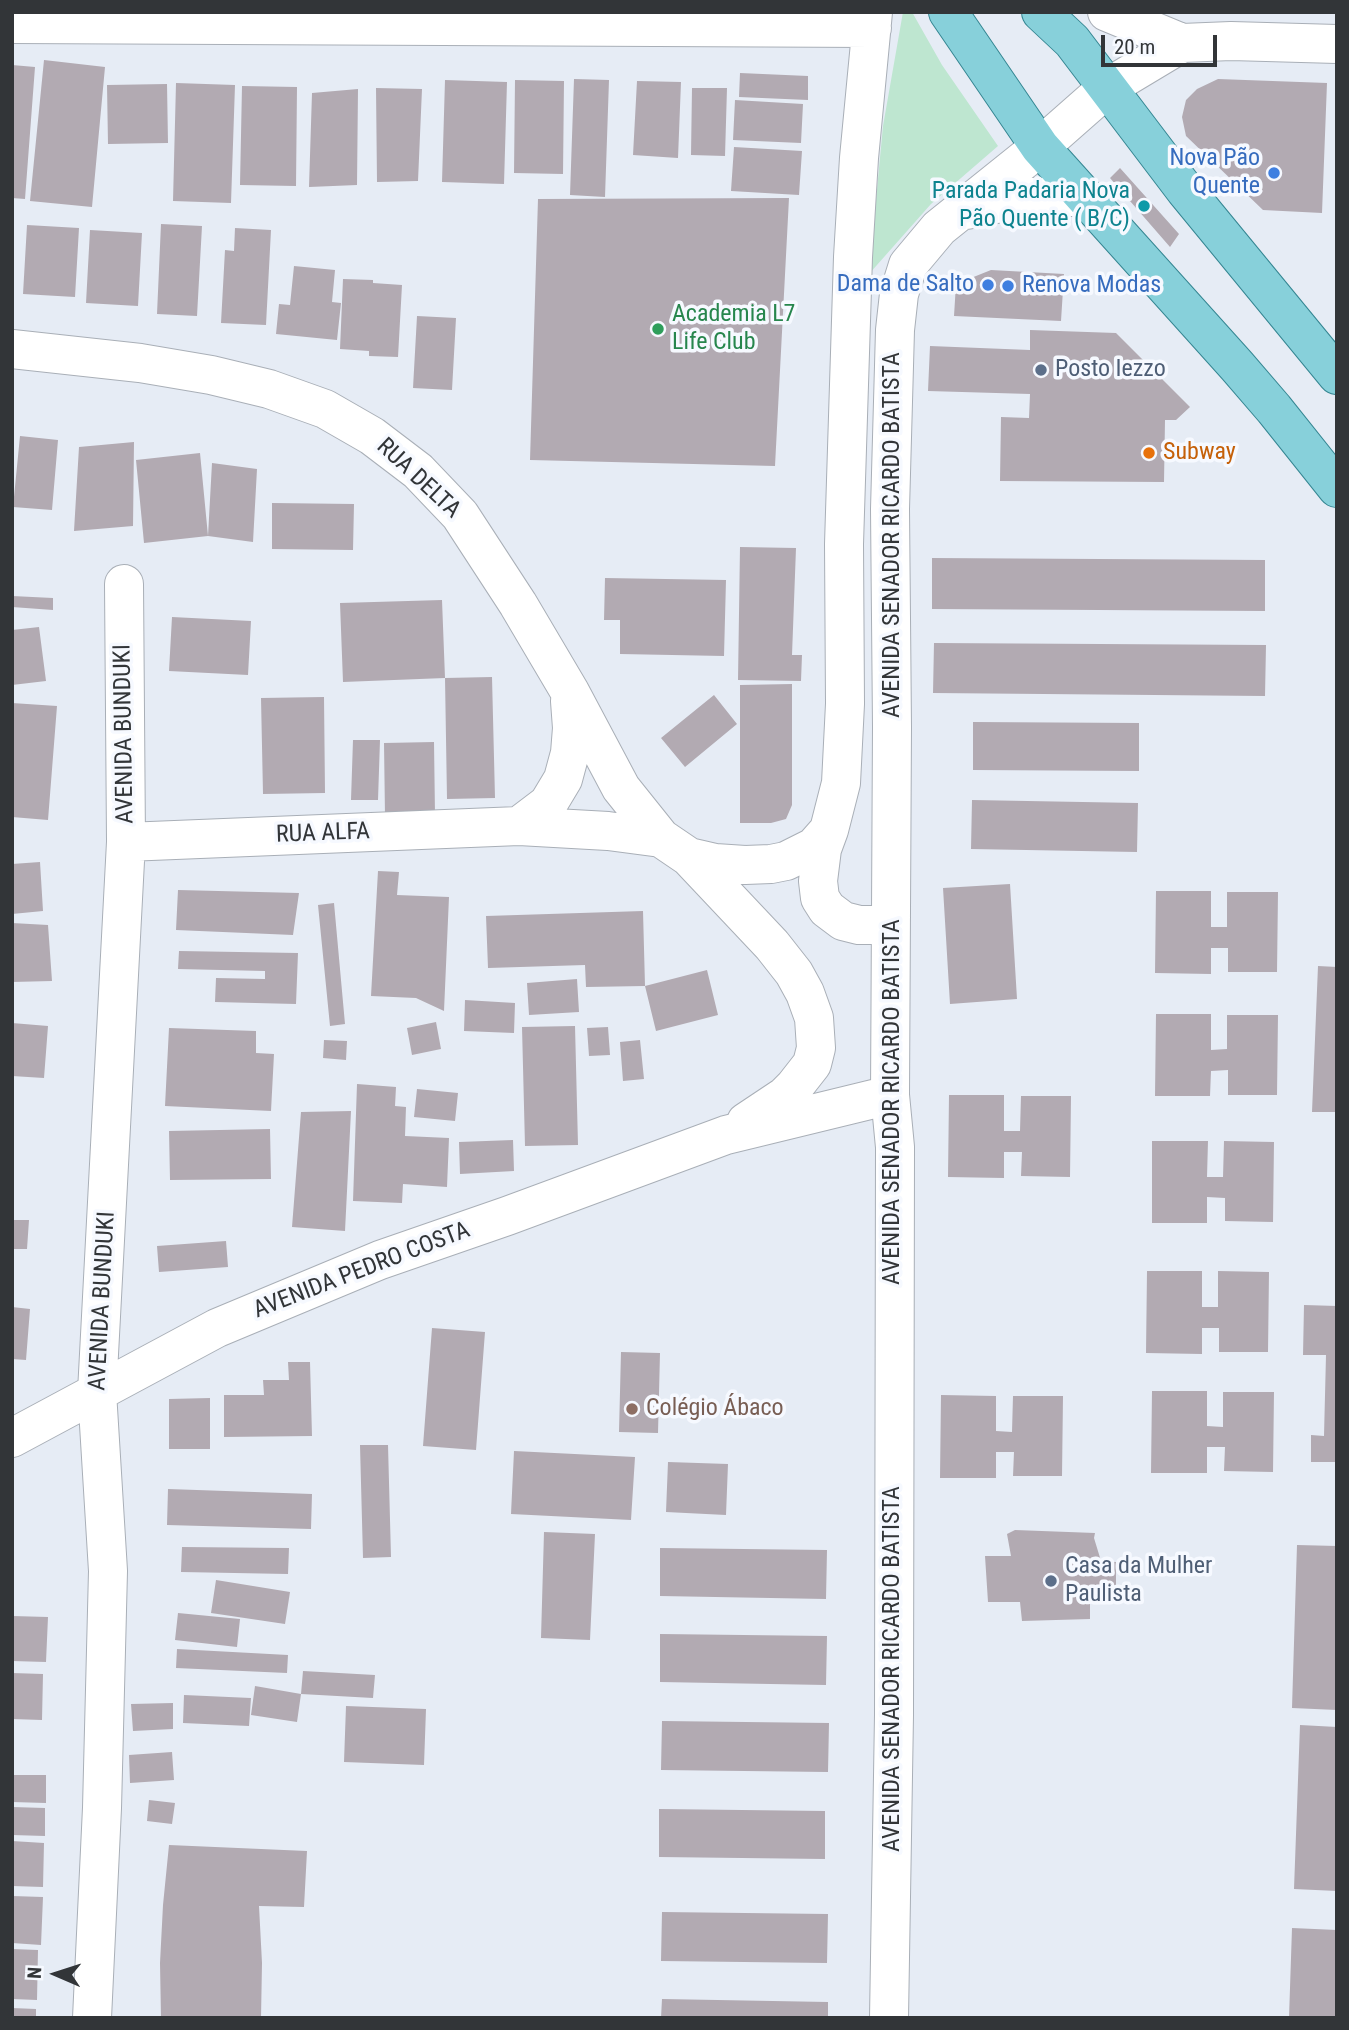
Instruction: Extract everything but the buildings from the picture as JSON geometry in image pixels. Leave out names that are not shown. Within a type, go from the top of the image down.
[{"type":"main road","points":[[948,12],[1040,147],[1237,366],[1337,488]]},
{"type":"main road","points":[[1041,12],[1072,41],[1185,190],[1337,374]]},
{"type":"street","points":[[1107,12],[1182,43],[1231,41],[1337,44]]},
{"type":"street","name":"AVENIDA SENADOR RICARDO BATISTA","points":[[872,20],[853,257],[844,544],[845,704],[841,783],[822,849],[818,881],[821,898],[827,909],[843,921],[876,925],[891,917]]},
{"type":"street","points":[[12,24],[872,20]]},
{"type":"street","name":"AVENIDA SENADOR RICARDO BATISTA","points":[[889,2018],[894,1715],[895,1147],[890,1095],[890,509],[898,294],[908,265],[939,228],[1040,147],[1107,88],[1182,43]]},
{"type":"street","name":"AVENIDA SENADOR RICARDO BATISTA","points":[[961,211],[1031,197],[1085,197]]},
{"type":"street","name":"RUA DELTA","points":[[12,349],[141,363],[211,375],[269,389],[325,409],[372,436],[418,471],[460,515],[518,604],[570,692],[621,788],[772,945],[794,973],[805,993],[815,1027],[816,1048],[812,1064],[794,1087],[774,1105],[726,1135]]},
{"type":"street","name":"AVENIDA BUNDUKI","points":[[92,2018],[102,1808],[108,1571],[97,1392],[126,842],[124,584]]},
{"type":"street","points":[[520,826],[548,804],[563,779],[570,753],[570,692]]},
{"type":"street","name":"RUA ALFA","points":[[126,842],[520,826],[608,831],[675,847]]},
{"type":"street","points":[[675,847],[715,863],[771,864],[786,861],[814,847],[829,830]]},
{"type":"street","points":[[726,1135],[890,1095]]},
{"type":"street","name":"AVENIDA PEDRO COSTA","points":[[12,1438],[217,1328],[380,1260],[508,1216],[726,1135]]},
{"type":"green space","points":[[903,12],[912,12],[942,65],[998,146],[931,204],[869,274],[883,126]]},
{"type":"place","name":"Nova Pão Quente","points":[[1274,173]]},
{"type":"place","name":"Parada Padaria Nova Pão Quente ( B/C)","points":[[1144,206]]},
{"type":"place","name":"Dama de Salto","points":[[988,285]]},
{"type":"place","name":"Renova Modas","points":[[1008,286]]},
{"type":"place","name":"Academia L7 Life Club","points":[[658,329]]},
{"type":"place","name":"Posto Iezzo","points":[[1041,370]]},
{"type":"place","name":"Subway","points":[[1149,453]]},
{"type":"place","name":"Colégio Ábaco","points":[[632,1409]]},
{"type":"place","name":"Casa da Mulher Paulista","points":[[1051,1581]]}]
